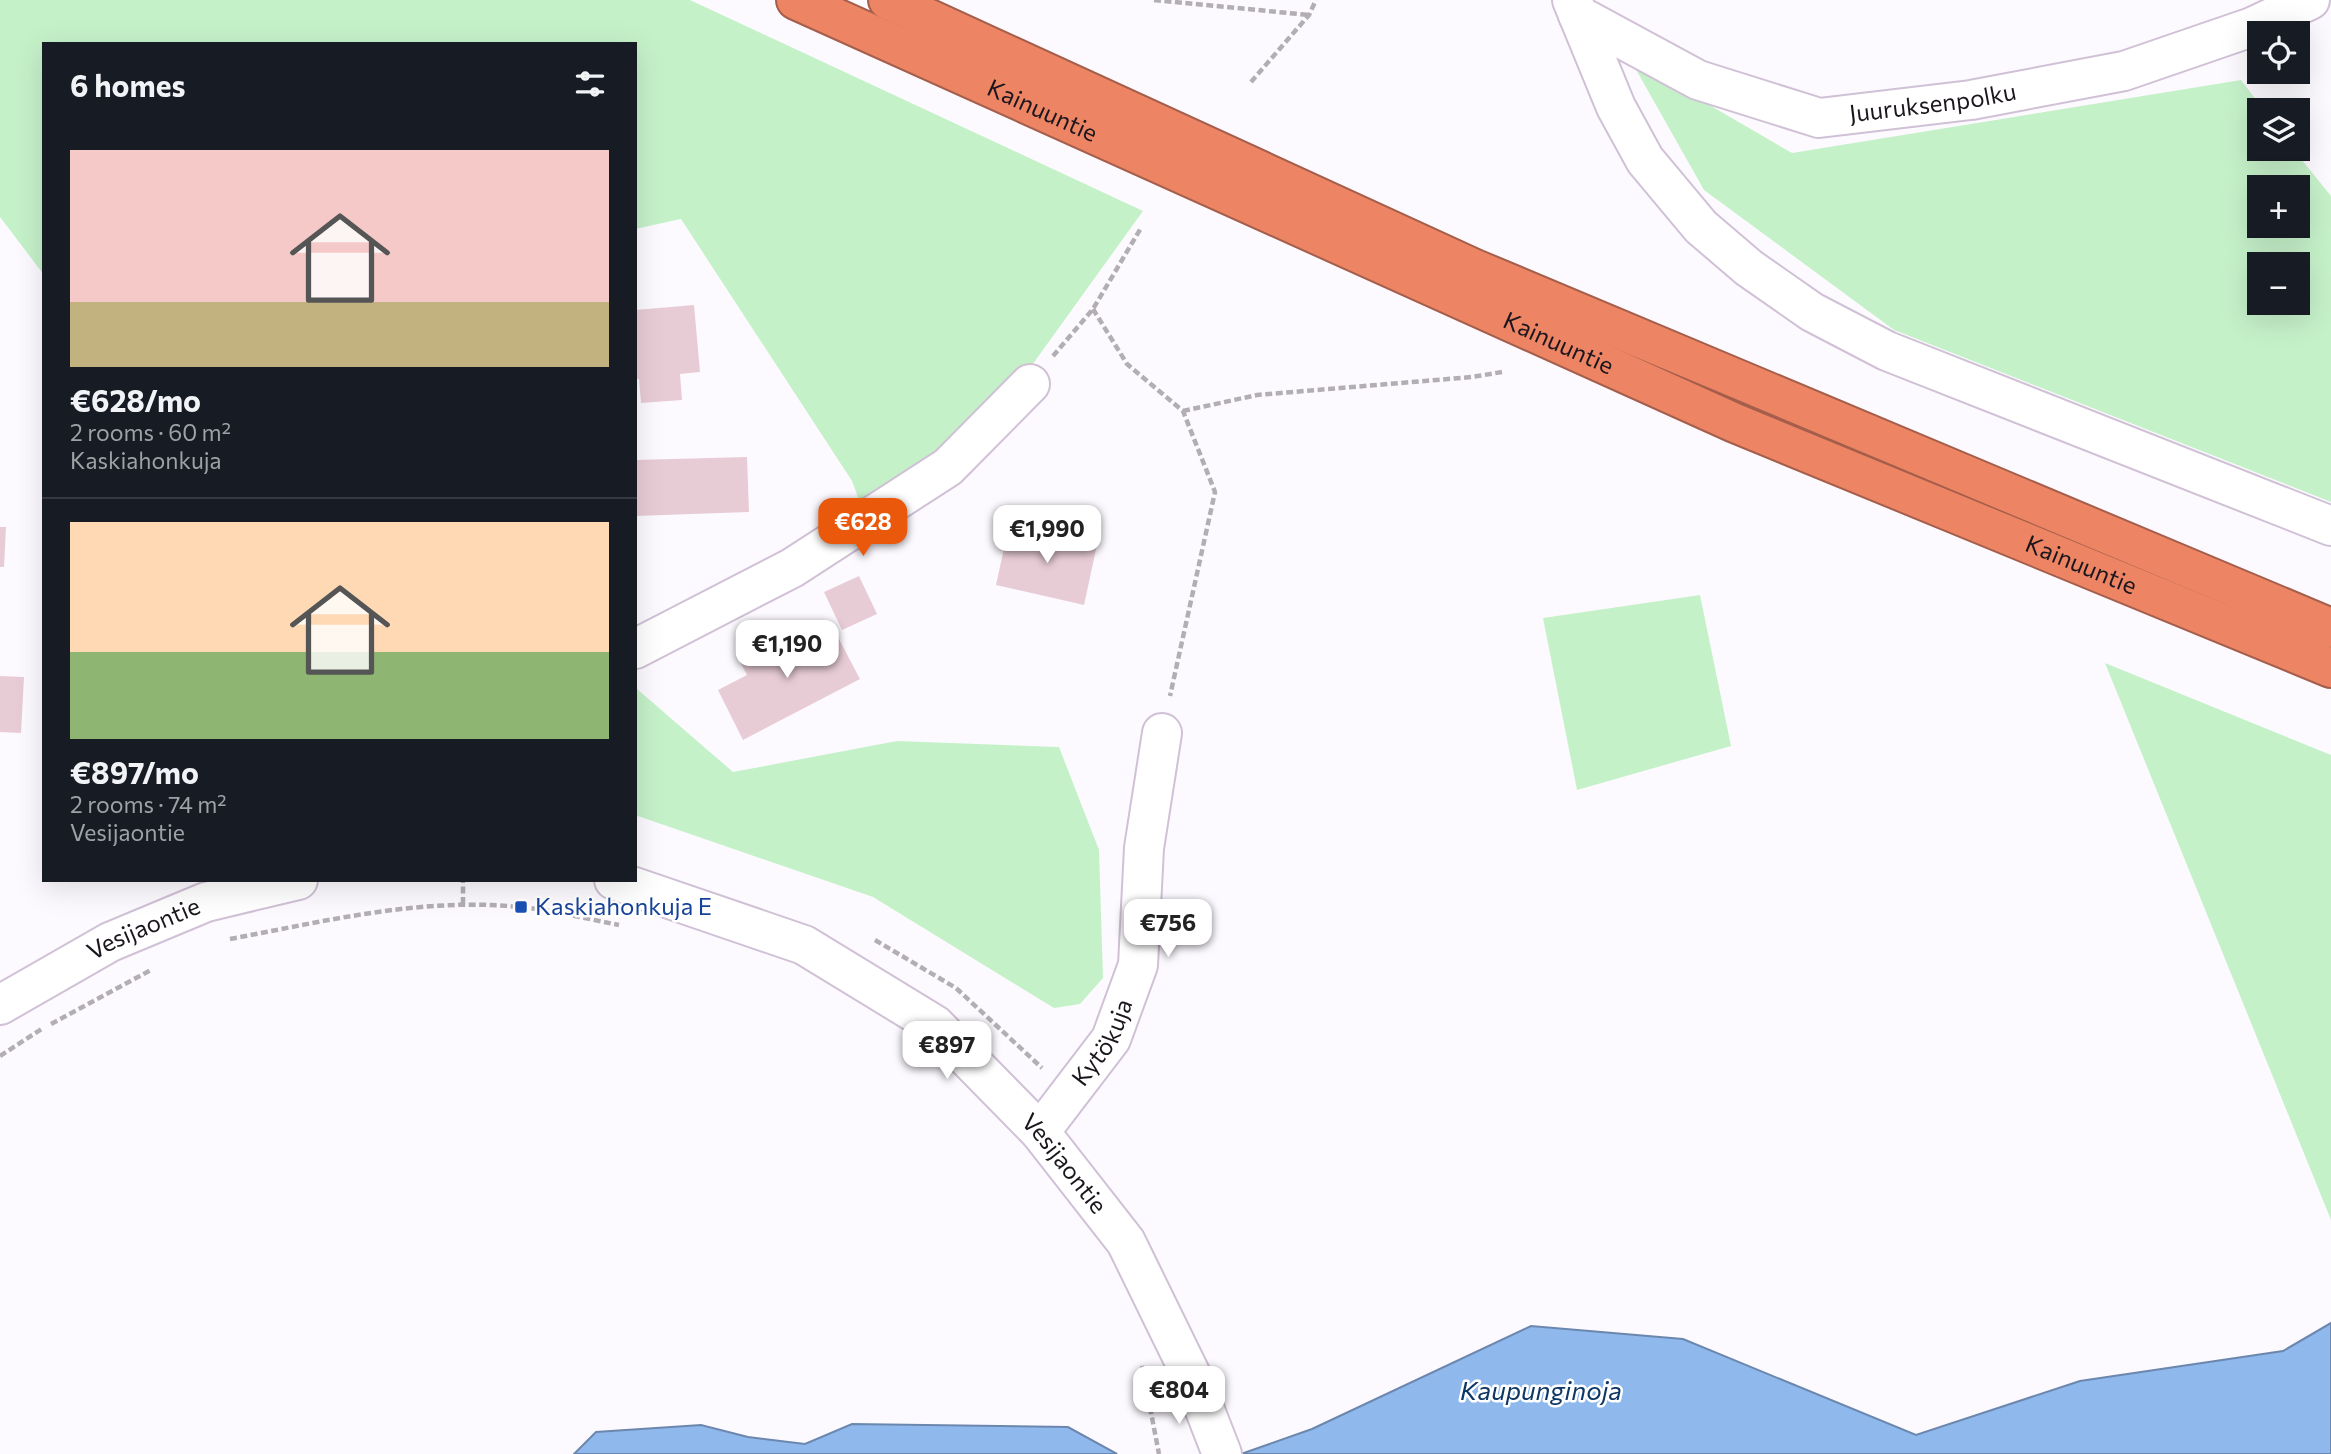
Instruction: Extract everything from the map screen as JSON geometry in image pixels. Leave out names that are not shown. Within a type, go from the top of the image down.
[{"type":"highway","name":"Kainuuntie","points":[[796,0],[1735,423],[2331,668]]},
{"type":"highway","name":"Kainuuntie","points":[[888,0],[1475,269],[2331,628]]},
{"type":"street","name":"Juuruksenpolku","points":[[1575,8],[1698,80],[1819,118],[1971,100],[2123,71],[2252,27],[2310,0]]},
{"type":"street","points":[[1575,8],[1616,107],[1645,160],[1701,227],[1749,268],[1812,312],[1887,351],[2331,526]]},
{"type":"street","points":[[637,648],[792,568],[948,467],[1030,383]]},
{"type":"street","name":"Kytökuja","points":[[1040,1132],[1111,1039],[1138,965],[1144,848],[1162,733]]},
{"type":"street","name":"Vesijaontie","points":[[0,1005],[110,942],[206,902],[290,882]]},
{"type":"street","name":"Vesijaontie","points":[[620,882],[804,945],[935,1026],[1040,1132],[1126,1242],[1192,1377],[1222,1454]]},
{"type":"path","points":[[1154,0],[1308,15]]},
{"type":"path","points":[[1251,82],[1308,15],[1314,0]]},
{"type":"path","points":[[1030,383],[1093,309],[1142,229]]},
{"type":"path","points":[[1093,309],[1128,364],[1183,411],[1214,492],[1162,733]]},
{"type":"path","points":[[1183,411],[1257,395],[1472,377],[1502,372]]},
{"type":"path","points":[[463,882],[463,904]]},
{"type":"path","points":[[222,940],[379,911],[463,904],[521,907],[629,927]]},
{"type":"path","points":[[0,1056],[44,1027],[161,964]]},
{"type":"path","points":[[1138,1357],[1159,1454]]},
{"type":"green space","points":[[0,0],[690,0],[1143,211],[1022,379],[944,457],[863,511],[852,481],[681,219],[637,229],[637,42],[42,42],[42,272],[0,217]]},
{"type":"green space","points":[[1630,59],[1792,153],[2241,80],[2255,98],[2247,98],[2247,161],[2303,161],[2331,196],[2331,502],[1894,330],[1704,190]]},
{"type":"green space","points":[[1700,595],[1731,746],[1577,790],[1543,618]]},
{"type":"green space","points":[[2105,663],[2331,755],[2331,1220]]},
{"type":"green space","points":[[637,689],[733,772],[897,741],[1059,747],[1099,850],[1103,978],[1080,1004],[1054,1008],[873,897],[637,816]]},
{"type":"water","name":"Kaupunginoja","points":[[2331,1323],[2331,1454],[1241,1454],[1312,1429],[1531,1326],[1683,1339],[1916,1435],[2080,1381],[2283,1351]]},
{"type":"water","points":[[852,1424],[1068,1427],[1117,1454],[574,1454],[596,1432],[701,1425],[748,1437],[805,1444]]},
{"type":"building","points":[[694,305],[700,372],[680,374],[682,400],[641,403],[637,379],[637,310]]},
{"type":"building","points":[[747,457],[749,512],[637,516],[637,460]]},
{"type":"building","points":[[1009,525],[1097,545],[1084,605],[996,585]]},
{"type":"building","points":[[0,527],[6,527],[4,567],[0,567]]},
{"type":"building","points":[[859,576],[877,614],[842,630],[824,592]]},
{"type":"building","points":[[831,624],[860,679],[743,740],[718,690],[747,675],[738,658],[776,638],[782,649]]},
{"type":"building","points":[[0,676],[24,677],[21,733],[0,732]]},
{"type":"place","name":"Kaskiahonkuja E","points":[[521,907]]}]
